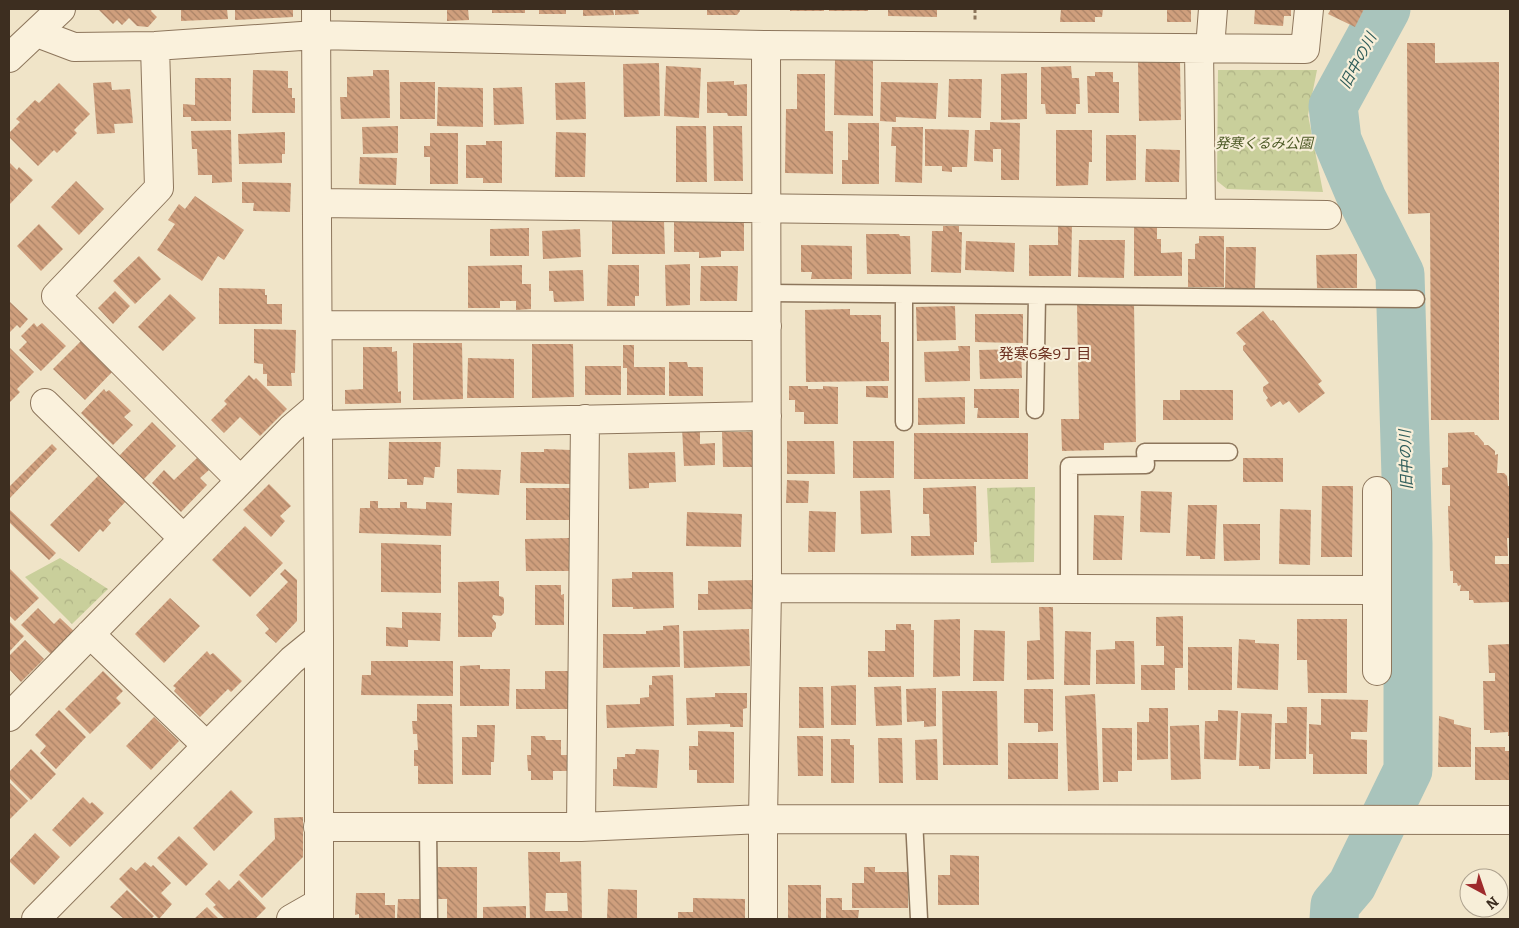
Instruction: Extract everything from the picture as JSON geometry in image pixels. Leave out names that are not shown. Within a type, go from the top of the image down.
[{"type":"street","points":[[9,58],[61,9]]},
{"type":"street","points":[[1201,213],[1204,48],[1213,9]]},
{"type":"street","points":[[37,33],[74,47],[155,46],[316,22],[766,46],[1305,49],[1308,9]]},
{"type":"street","points":[[291,919],[319,911],[316,22]]},
{"type":"street","points":[[155,46],[159,188],[56,296],[240,480]]},
{"type":"street","points":[[764,919],[763,818],[767,588],[766,46]]},
{"type":"street","points":[[317,203],[1327,214]]},
{"type":"street","points":[[318,325],[767,326]]},
{"type":"street","points":[[45,403],[183,538]]},
{"type":"street","points":[[11,709],[90,634],[291,428],[318,415],[585,419],[767,416]]},
{"type":"street","points":[[581,827],[585,419]]},
{"type":"street","points":[[1377,491],[1377,671]]},
{"type":"street","points":[[767,588],[1376,590]]},
{"type":"street","points":[[90,634],[207,746]]},
{"type":"street","points":[[36,919],[292,660],[319,638]]},
{"type":"street","points":[[318,827],[581,827],[763,818],[1510,820]]},
{"type":"lane","points":[[767,293],[1416,299]]},
{"type":"lane","points":[[904,295],[904,422]]},
{"type":"lane","points":[[1035,410],[1037,296]]},
{"type":"lane","points":[[1069,588],[1069,466],[1146,466],[1146,452],[1229,452]]},
{"type":"lane","points":[[914,819],[919,919]]},
{"type":"lane","points":[[428,827],[429,919]]},
{"type":"path","points":[[975,9],[975,24]]},
{"type":"green space","name":"発寒くるみ公園","points":[[1218,70],[1317,70],[1308,115],[1323,192],[1227,189],[1217,181]]},
{"type":"green space","points":[[1035,487],[1034,562],[991,563],[987,488]]},
{"type":"green space","points":[[60,558],[108,589],[72,624],[25,577]]},
{"type":"building","points":[[152,9],[151,11],[157,17],[148,27],[137,26],[129,18],[122,25],[117,20],[113,24],[99,10]]},
{"type":"building","points":[[181,9],[227,9],[228,19],[181,21]]},
{"type":"building","points":[[235,9],[293,9],[293,17],[235,20]]},
{"type":"building","points":[[447,9],[468,9],[469,20],[447,21]]},
{"type":"building","points":[[492,9],[525,9],[525,13],[492,13]]},
{"type":"building","points":[[539,9],[566,9],[566,14],[539,14]]},
{"type":"building","points":[[583,9],[613,9],[614,15],[583,16]]},
{"type":"building","points":[[615,9],[638,9],[639,14],[615,15]]},
{"type":"building","points":[[707,9],[740,9],[740,11],[737,15],[707,15]]},
{"type":"building","points":[[790,9],[824,9],[824,11],[790,11]]},
{"type":"building","points":[[829,9],[868,9],[868,11],[829,11]]},
{"type":"building","points":[[888,9],[937,9],[937,17],[888,16]]},
{"type":"building","points":[[1061,9],[1103,9],[1102,17],[1095,17],[1095,22],[1060,22]]},
{"type":"building","points":[[1167,9],[1191,9],[1191,22],[1167,22]]},
{"type":"building","points":[[1255,9],[1291,9],[1291,16],[1284,16],[1283,26],[1254,24]]},
{"type":"building","points":[[1331,9],[1364,9],[1355,27],[1328,14]]},
{"type":"building","points":[[1407,43],[1435,43],[1435,63],[1499,62],[1499,420],[1431,420],[1430,213],[1408,214]]},
{"type":"building","points":[[835,60],[873,61],[873,116],[834,115]]},
{"type":"building","points":[[1138,61],[1180,61],[1181,120],[1139,121]]},
{"type":"building","points":[[659,63],[660,116],[624,117],[623,64]]},
{"type":"building","points":[[666,66],[701,68],[699,118],[664,116]]},
{"type":"building","points":[[1071,66],[1072,78],[1079,78],[1080,104],[1076,104],[1076,114],[1046,114],[1045,104],[1041,104],[1041,67]]},
{"type":"building","points":[[253,70],[288,71],[288,88],[292,88],[292,98],[295,98],[295,113],[252,113]]},
{"type":"building","points":[[373,70],[389,70],[390,118],[341,119],[340,97],[347,97],[347,77],[373,76]]},
{"type":"building","points":[[1095,72],[1113,72],[1113,82],[1119,82],[1119,113],[1088,113],[1087,76],[1095,76]]},
{"type":"building","points":[[1027,73],[1027,119],[1001,120],[1001,74]]},
{"type":"building","points":[[797,74],[825,74],[825,131],[833,131],[833,174],[785,173],[786,109],[797,109]]},
{"type":"building","points":[[195,78],[231,78],[231,121],[191,121],[191,117],[183,117],[183,104],[195,105]]},
{"type":"building","points":[[949,79],[982,79],[981,118],[948,117]]},
{"type":"building","points":[[734,81],[734,85],[747,84],[747,116],[707,113],[707,82]]},
{"type":"building","points":[[111,82],[112,90],[130,89],[133,123],[114,124],[115,133],[97,134],[93,83]]},
{"type":"building","points":[[400,82],[435,82],[435,119],[400,119]]},
{"type":"building","points":[[585,82],[586,119],[556,120],[555,83]]},
{"type":"building","points":[[881,82],[938,83],[936,119],[896,117],[896,122],[880,121]]},
{"type":"building","points":[[59,83],[90,114],[74,130],[77,133],[57,153],[54,150],[38,166],[9,137],[9,133],[20,122],[16,119],[35,100],[39,103]]},
{"type":"building","points":[[438,87],[483,88],[483,127],[437,126]]},
{"type":"building","points":[[522,87],[524,124],[494,125],[493,88]]},
{"type":"building","points":[[990,122],[1020,123],[1019,180],[1001,180],[1001,149],[993,149],[993,162],[974,161],[975,130],[990,130]]},
{"type":"building","points":[[848,123],[879,123],[879,184],[842,184],[842,160],[848,160]]},
{"type":"building","points":[[398,126],[398,153],[363,154],[362,127]]},
{"type":"building","points":[[676,126],[706,126],[707,182],[676,182]]},
{"type":"building","points":[[713,126],[742,126],[743,181],[714,181]]},
{"type":"building","points":[[892,127],[923,127],[922,183],[895,182],[896,146],[891,146]]},
{"type":"building","points":[[925,129],[969,130],[967,167],[952,167],[952,172],[942,171],[942,166],[925,166]]},
{"type":"building","points":[[231,130],[232,182],[212,183],[212,175],[198,175],[197,149],[192,149],[191,131]]},
{"type":"building","points":[[1056,130],[1092,130],[1092,162],[1089,162],[1088,185],[1056,186]]},
{"type":"building","points":[[285,132],[285,154],[282,154],[282,163],[239,164],[238,134]]},
{"type":"building","points":[[556,132],[586,133],[585,177],[555,177]]},
{"type":"building","points":[[430,133],[458,133],[458,184],[430,184],[430,157],[424,157],[424,146],[430,146]]},
{"type":"building","points":[[1106,135],[1136,135],[1136,180],[1106,181]]},
{"type":"building","points":[[486,141],[502,141],[502,183],[483,183],[483,178],[466,178],[466,145],[486,145]]},
{"type":"building","points":[[1146,149],[1180,150],[1179,182],[1145,182]]},
{"type":"building","points":[[360,157],[397,158],[396,185],[359,184]]},
{"type":"building","points":[[9,162],[17,170],[19,167],[33,180],[9,205]]},
{"type":"building","points":[[76,181],[104,209],[79,235],[51,207]]},
{"type":"building","points":[[242,182],[291,183],[290,212],[253,211],[254,203],[242,203]]},
{"type":"building","points":[[195,196],[244,230],[224,260],[218,256],[202,281],[157,250],[175,224],[168,220],[179,204],[185,209]]},
{"type":"building","points":[[612,221],[664,221],[665,254],[612,254]]},
{"type":"building","points":[[744,221],[744,251],[721,251],[721,257],[699,258],[699,252],[674,252],[674,222]]},
{"type":"building","points":[[39,224],[63,249],[41,271],[17,246]]},
{"type":"building","points":[[1058,224],[1072,224],[1071,276],[1029,276],[1029,245],[1058,245]]},
{"type":"building","points":[[1134,225],[1157,225],[1157,239],[1161,239],[1161,253],[1182,252],[1182,276],[1134,276]]},
{"type":"building","points":[[943,226],[959,226],[959,232],[962,232],[961,273],[931,272],[932,231],[943,231]]},
{"type":"building","points":[[529,228],[529,256],[490,256],[490,229]]},
{"type":"building","points":[[580,229],[581,257],[543,259],[542,231]]},
{"type":"building","points":[[866,234],[910,236],[911,274],[867,274]]},
{"type":"building","points":[[1199,236],[1224,236],[1224,287],[1188,287],[1188,259],[1195,259],[1195,244],[1199,243]]},
{"type":"building","points":[[1079,240],[1125,240],[1124,278],[1078,277]]},
{"type":"building","points":[[966,241],[1015,243],[1014,272],[965,270]]},
{"type":"building","points":[[801,245],[852,246],[852,279],[811,279],[812,272],[801,272]]},
{"type":"building","points":[[1226,247],[1256,247],[1255,288],[1225,288]]},
{"type":"building","points":[[1357,254],[1357,288],[1317,288],[1316,255]]},
{"type":"building","points":[[139,256],[161,279],[135,304],[113,281]]},
{"type":"building","points":[[690,264],[690,305],[666,306],[665,265]]},
{"type":"building","points":[[522,265],[522,284],[531,284],[531,309],[516,310],[516,301],[500,301],[500,308],[468,308],[468,266]]},
{"type":"building","points":[[608,265],[639,265],[639,296],[635,296],[635,306],[607,306]]},
{"type":"building","points":[[701,266],[738,266],[737,301],[700,301]]},
{"type":"building","points":[[583,270],[584,301],[554,302],[553,291],[549,291],[549,271]]},
{"type":"building","points":[[219,288],[265,289],[267,304],[282,304],[282,324],[219,324]]},
{"type":"building","points":[[115,291],[130,306],[113,324],[98,308]]},
{"type":"building","points":[[170,294],[196,318],[163,351],[138,327]]},
{"type":"building","points":[[9,301],[28,319],[20,328],[17,325],[9,333]]},
{"type":"building","points":[[1134,303],[1136,442],[1104,443],[1104,450],[1062,451],[1061,419],[1079,419],[1077,304]]},
{"type":"building","points":[[955,306],[956,340],[917,341],[916,307]]},
{"type":"building","points":[[850,309],[850,315],[881,315],[881,342],[889,342],[889,381],[806,382],[805,310]]},
{"type":"building","points":[[1263,311],[1271,321],[1273,320],[1322,381],[1318,384],[1325,393],[1299,413],[1289,401],[1283,405],[1280,401],[1271,407],[1263,391],[1263,387],[1269,383],[1243,350],[1243,346],[1246,344],[1236,333]]},
{"type":"building","points":[[975,314],[1023,314],[1023,343],[975,342]]},
{"type":"building","points":[[34,323],[37,327],[42,323],[66,346],[41,371],[19,350],[27,342],[21,336]]},
{"type":"building","points":[[254,329],[296,330],[295,373],[291,373],[292,386],[267,386],[267,374],[263,374],[263,364],[254,363]]},
{"type":"building","points":[[83,339],[114,370],[85,400],[53,369]]},
{"type":"building","points":[[413,343],[462,343],[463,399],[413,400]]},
{"type":"building","points":[[532,344],[573,344],[574,397],[532,398]]},
{"type":"building","points":[[623,345],[634,345],[634,367],[665,367],[665,395],[627,395],[627,368],[623,368]]},
{"type":"building","points":[[958,346],[970,346],[970,381],[925,382],[924,352],[959,351]]},
{"type":"building","points":[[9,347],[34,372],[17,389],[20,392],[10,402],[9,401]]},
{"type":"building","points":[[363,347],[392,347],[392,352],[397,351],[398,392],[401,391],[401,403],[345,404],[345,390],[363,389]]},
{"type":"building","points":[[1021,349],[1022,378],[980,379],[979,350]]},
{"type":"building","points":[[468,358],[514,359],[514,398],[467,398]]},
{"type":"building","points":[[669,362],[687,362],[688,367],[703,367],[703,396],[669,396]]},
{"type":"building","points":[[585,366],[621,366],[621,395],[585,395]]},
{"type":"building","points":[[249,375],[254,380],[256,378],[287,409],[260,436],[240,417],[224,433],[211,420],[227,404],[224,401]]},
{"type":"building","points":[[789,386],[808,386],[808,389],[823,389],[823,386],[838,387],[838,424],[804,424],[804,412],[795,412],[795,400],[789,400]]},
{"type":"building","points":[[866,386],[888,386],[888,398],[866,397]]},
{"type":"building","points":[[104,389],[106,392],[109,390],[131,411],[124,417],[133,425],[113,445],[81,413]]},
{"type":"building","points":[[974,389],[1019,389],[1019,418],[977,418],[978,408],[974,408]]},
{"type":"building","points":[[1180,390],[1233,390],[1233,420],[1163,420],[1163,400],[1180,400]]},
{"type":"building","points":[[965,397],[965,424],[918,425],[918,398]]},
{"type":"building","points":[[152,422],[176,446],[143,480],[119,456]]},
{"type":"building","points":[[682,428],[700,428],[700,444],[715,443],[715,465],[684,466]]},
{"type":"building","points":[[722,432],[753,432],[754,467],[723,467]]},
{"type":"building","points":[[1474,432],[1484,445],[1488,445],[1495,451],[1495,455],[1498,454],[1497,473],[1504,473],[1507,476],[1508,486],[1510,486],[1510,538],[1507,538],[1508,556],[1495,556],[1495,564],[1510,564],[1510,602],[1474,603],[1473,600],[1469,600],[1469,591],[1460,591],[1461,585],[1458,586],[1457,583],[1453,583],[1453,571],[1450,571],[1448,506],[1450,506],[1450,485],[1442,485],[1442,468],[1448,467],[1448,433]]},
{"type":"building","points":[[914,433],[1028,433],[1028,479],[914,479]]},
{"type":"building","points":[[787,441],[834,441],[835,474],[787,474]]},
{"type":"building","points":[[853,441],[894,441],[894,478],[853,478]]},
{"type":"building","points":[[389,442],[441,442],[440,467],[435,467],[434,478],[424,477],[423,485],[407,485],[407,479],[388,479]]},
{"type":"building","points":[[52,444],[57,449],[9,499],[9,487]]},
{"type":"building","points":[[544,449],[571,450],[570,484],[520,483],[521,452],[544,452]]},
{"type":"building","points":[[675,452],[676,482],[649,483],[649,488],[629,489],[628,453]]},
{"type":"building","points":[[197,458],[209,470],[200,478],[207,485],[181,512],[152,483],[164,470],[174,480]]},
{"type":"building","points":[[1243,458],[1283,458],[1283,482],[1243,482]]},
{"type":"building","points":[[457,469],[501,470],[499,495],[457,493]]},
{"type":"building","points":[[102,472],[129,498],[108,520],[111,523],[103,532],[100,529],[79,552],[50,525]]},
{"type":"building","points":[[787,480],[809,481],[808,503],[786,503]]},
{"type":"building","points":[[269,484],[291,506],[280,516],[285,521],[271,537],[243,510]]},
{"type":"building","points":[[976,486],[977,542],[974,542],[974,555],[911,556],[911,536],[930,536],[929,514],[923,514],[923,488]]},
{"type":"building","points":[[1322,486],[1353,486],[1352,557],[1321,557]]},
{"type":"building","points":[[526,488],[571,488],[571,520],[526,520]]},
{"type":"building","points":[[890,490],[892,533],[861,534],[860,491]]},
{"type":"building","points":[[1141,491],[1172,492],[1170,533],[1140,532]]},
{"type":"building","points":[[370,501],[378,501],[378,508],[400,508],[400,502],[407,502],[407,508],[426,509],[426,502],[452,503],[451,536],[359,533],[360,508],[370,508]]},
{"type":"building","points":[[1188,505],[1217,505],[1215,559],[1200,559],[1200,556],[1186,556]]},
{"type":"building","points":[[1280,509],[1311,510],[1310,565],[1279,564]]},
{"type":"building","points":[[10,510],[56,553],[49,560],[9,522]]},
{"type":"building","points":[[809,511],[836,512],[835,552],[808,552]]},
{"type":"building","points":[[687,512],[742,514],[741,547],[686,546]]},
{"type":"building","points":[[1094,515],[1124,516],[1122,560],[1093,560]]},
{"type":"building","points":[[1223,524],[1260,524],[1260,560],[1224,561]]},
{"type":"building","points":[[245,526],[283,563],[250,597],[212,560]]},
{"type":"building","points":[[569,538],[570,571],[526,571],[525,539]]},
{"type":"building","points":[[381,543],[441,545],[441,593],[381,592]]},
{"type":"building","points":[[9,568],[39,598],[15,621],[9,615]]},
{"type":"building","points":[[285,569],[297,580],[297,621],[276,643],[265,633],[269,629],[256,615],[288,582],[280,574]]},
{"type":"building","points":[[632,572],[673,572],[674,608],[633,609],[633,607],[612,607],[612,579],[632,578]]},
{"type":"building","points":[[754,580],[754,609],[698,610],[698,594],[708,594],[708,581]]},
{"type":"building","points":[[499,581],[499,596],[504,599],[504,613],[501,616],[493,615],[492,618],[496,623],[496,628],[492,633],[492,637],[458,637],[458,582]]},
{"type":"building","points":[[535,585],[561,585],[561,595],[564,594],[564,625],[535,625]]},
{"type":"building","points":[[170,598],[200,626],[164,663],[135,634]]},
{"type":"building","points":[[1039,607],[1053,607],[1054,679],[1027,680],[1027,641],[1040,640]]},
{"type":"building","points":[[38,608],[54,624],[60,618],[77,634],[54,657],[21,625]]},
{"type":"building","points":[[402,612],[441,613],[440,641],[408,640],[408,647],[386,646],[386,627],[402,628]]},
{"type":"building","points":[[1183,616],[1183,668],[1175,668],[1175,690],[1141,690],[1141,665],[1164,665],[1164,646],[1156,646],[1156,617]]},
{"type":"building","points":[[960,619],[960,676],[933,677],[934,620]]},
{"type":"building","points":[[1297,619],[1347,619],[1347,693],[1308,693],[1307,660],[1297,660]]},
{"type":"building","points":[[9,621],[24,636],[9,652]]},
{"type":"building","points":[[896,624],[911,624],[911,630],[914,630],[914,677],[868,677],[868,651],[885,651],[885,630],[896,630]]},
{"type":"building","points":[[679,625],[680,667],[603,668],[603,634],[646,634],[646,631],[663,630],[663,626]]},
{"type":"building","points":[[749,629],[750,666],[684,668],[683,631]]},
{"type":"building","points":[[974,630],[1005,631],[1004,681],[973,681]]},
{"type":"building","points":[[1065,631],[1091,632],[1090,685],[1064,685]]},
{"type":"building","points":[[1239,639],[1255,640],[1255,643],[1279,644],[1278,690],[1237,688]]},
{"type":"building","points":[[25,640],[44,659],[21,682],[9,669],[9,656]]},
{"type":"building","points":[[1115,641],[1134,641],[1135,684],[1096,684],[1096,650],[1115,649]]},
{"type":"building","points":[[1510,644],[1510,736],[1508,736],[1508,732],[1490,733],[1490,730],[1484,730],[1483,681],[1495,681],[1495,673],[1489,673],[1488,645]]},
{"type":"building","points":[[1188,647],[1232,647],[1232,690],[1188,690]]},
{"type":"building","points":[[207,651],[210,655],[213,653],[242,681],[231,692],[228,689],[200,717],[174,691],[176,688],[173,686]]},
{"type":"building","points":[[371,661],[453,661],[453,696],[361,695],[362,675],[371,675]]},
{"type":"building","points":[[480,665],[480,669],[510,669],[509,706],[460,706],[460,666]]},
{"type":"building","points":[[103,671],[123,691],[116,698],[121,703],[90,734],[65,709]]},
{"type":"building","points":[[545,671],[570,671],[570,709],[516,709],[516,689],[545,689]]},
{"type":"building","points":[[673,675],[674,726],[607,728],[606,705],[640,704],[640,698],[649,697],[649,685],[652,685],[652,676]]},
{"type":"building","points":[[856,685],[856,725],[831,725],[831,686]]},
{"type":"building","points":[[901,686],[902,725],[876,726],[874,687]]},
{"type":"building","points":[[799,687],[823,687],[824,728],[799,728]]},
{"type":"building","points":[[936,688],[936,726],[924,727],[924,721],[907,722],[906,689]]},
{"type":"building","points":[[1024,689],[1053,689],[1053,731],[1038,732],[1038,723],[1024,723]]},
{"type":"building","points":[[942,691],[997,691],[998,765],[943,765]]},
{"type":"building","points":[[715,693],[747,693],[747,708],[743,709],[743,727],[730,727],[730,724],[687,725],[686,698],[715,697]]},
{"type":"building","points":[[1095,694],[1099,790],[1068,791],[1065,696]]},
{"type":"building","points":[[1321,699],[1368,700],[1367,732],[1351,732],[1351,739],[1367,740],[1367,774],[1313,774],[1313,754],[1309,754],[1309,724],[1321,725]]},
{"type":"building","points":[[417,704],[452,704],[453,784],[418,784],[418,766],[414,766],[414,750],[418,750],[417,734],[413,734],[412,721],[417,721]]},
{"type":"building","points":[[1287,707],[1307,707],[1306,759],[1275,759],[1275,723],[1287,723]]},
{"type":"building","points":[[1149,708],[1168,708],[1168,759],[1137,760],[1137,722],[1149,722]]},
{"type":"building","points":[[59,710],[86,737],[56,769],[40,753],[46,746],[35,735]]},
{"type":"building","points":[[1218,710],[1238,711],[1236,760],[1204,759],[1205,721],[1218,721]]},
{"type":"building","points":[[1241,713],[1272,714],[1270,769],[1259,769],[1259,766],[1239,766]]},
{"type":"building","points":[[1439,716],[1454,720],[1454,724],[1471,728],[1471,767],[1438,767]]},
{"type":"building","points":[[154,717],[179,741],[151,770],[126,746]]},
{"type":"building","points":[[477,725],[495,725],[494,762],[491,762],[491,775],[462,775],[462,737],[477,737]]},
{"type":"building","points":[[1199,725],[1201,779],[1171,780],[1170,726]]},
{"type":"building","points":[[1102,728],[1132,728],[1132,771],[1118,771],[1118,782],[1103,782]]},
{"type":"building","points":[[698,731],[734,732],[734,783],[697,783],[697,770],[689,770],[689,746],[698,746]]},
{"type":"building","points":[[531,736],[545,736],[546,740],[561,740],[561,755],[568,755],[568,771],[553,771],[553,780],[531,780],[531,771],[528,771],[527,755],[531,755]]},
{"type":"building","points":[[797,736],[823,736],[823,776],[798,776]]},
{"type":"building","points":[[878,738],[902,738],[903,783],[879,783]]},
{"type":"building","points":[[831,739],[850,739],[850,745],[854,745],[854,783],[831,783]]},
{"type":"building","points":[[937,739],[938,780],[916,780],[915,740]]},
{"type":"building","points":[[1008,743],[1058,743],[1058,779],[1008,779]]},
{"type":"building","points":[[1475,747],[1505,747],[1505,751],[1510,751],[1510,780],[1475,780]]},
{"type":"building","points":[[31,749],[56,774],[31,800],[9,778],[9,772]]},
{"type":"building","points":[[636,749],[659,750],[657,788],[613,786],[613,769],[617,769],[617,757],[625,757],[625,754],[635,754]]},
{"type":"building","points":[[9,782],[28,801],[9,820]]},
{"type":"building","points":[[231,790],[253,812],[214,851],[193,828]]},
{"type":"building","points":[[83,797],[104,813],[70,847],[52,830]]},
{"type":"building","points":[[303,817],[303,857],[262,898],[239,875],[275,839],[274,818]]},
{"type":"building","points":[[35,833],[60,857],[34,885],[9,861]]},
{"type":"building","points":[[179,836],[208,864],[186,886],[157,858]]},
{"type":"building","points":[[528,852],[560,852],[560,862],[581,861],[582,919],[530,919]],"holes":[[[546,893],[567,893],[568,911],[545,911]]]},
{"type":"building","points":[[950,855],[979,856],[979,905],[938,905],[938,875],[950,875]]},
{"type":"building","points":[[145,862],[151,867],[153,865],[171,883],[161,893],[172,904],[159,919],[119,879],[131,867],[136,871]]},
{"type":"building","points":[[437,867],[477,867],[477,919],[447,919],[447,899],[437,899]]},
{"type":"building","points":[[864,867],[875,867],[875,872],[908,872],[908,908],[852,908],[852,883],[864,883]]},
{"type":"building","points":[[219,880],[229,890],[239,880],[266,908],[255,919],[225,919],[213,907],[216,905],[205,894]]},
{"type":"building","points":[[788,885],[821,885],[821,919],[788,919]]},
{"type":"building","points":[[608,889],[637,890],[637,919],[607,919]]},
{"type":"building","points":[[127,890],[154,916],[151,919],[124,919],[110,907]]},
{"type":"building","points":[[356,893],[385,893],[385,905],[395,905],[395,919],[359,919],[359,914],[355,915]]},
{"type":"building","points":[[693,898],[745,899],[745,919],[678,919],[678,912],[693,912]]},
{"type":"building","points":[[826,898],[842,898],[842,910],[859,910],[858,919],[826,919]]},
{"type":"building","points":[[398,899],[421,899],[420,919],[397,919]]},
{"type":"building","points":[[526,906],[526,919],[483,919],[483,907]]},
{"type":"building","points":[[207,907],[219,919],[194,919]]},
{"type":"waterway","name":"旧中の川","points":[[1334,919],[1335,905],[1352,885],[1408,770],[1408,544],[1400,274],[1362,199],[1337,140],[1333,106],[1386,9]]},
{"type":"district","name":"発寒6条9丁目","points":[[1045,354]]}]
